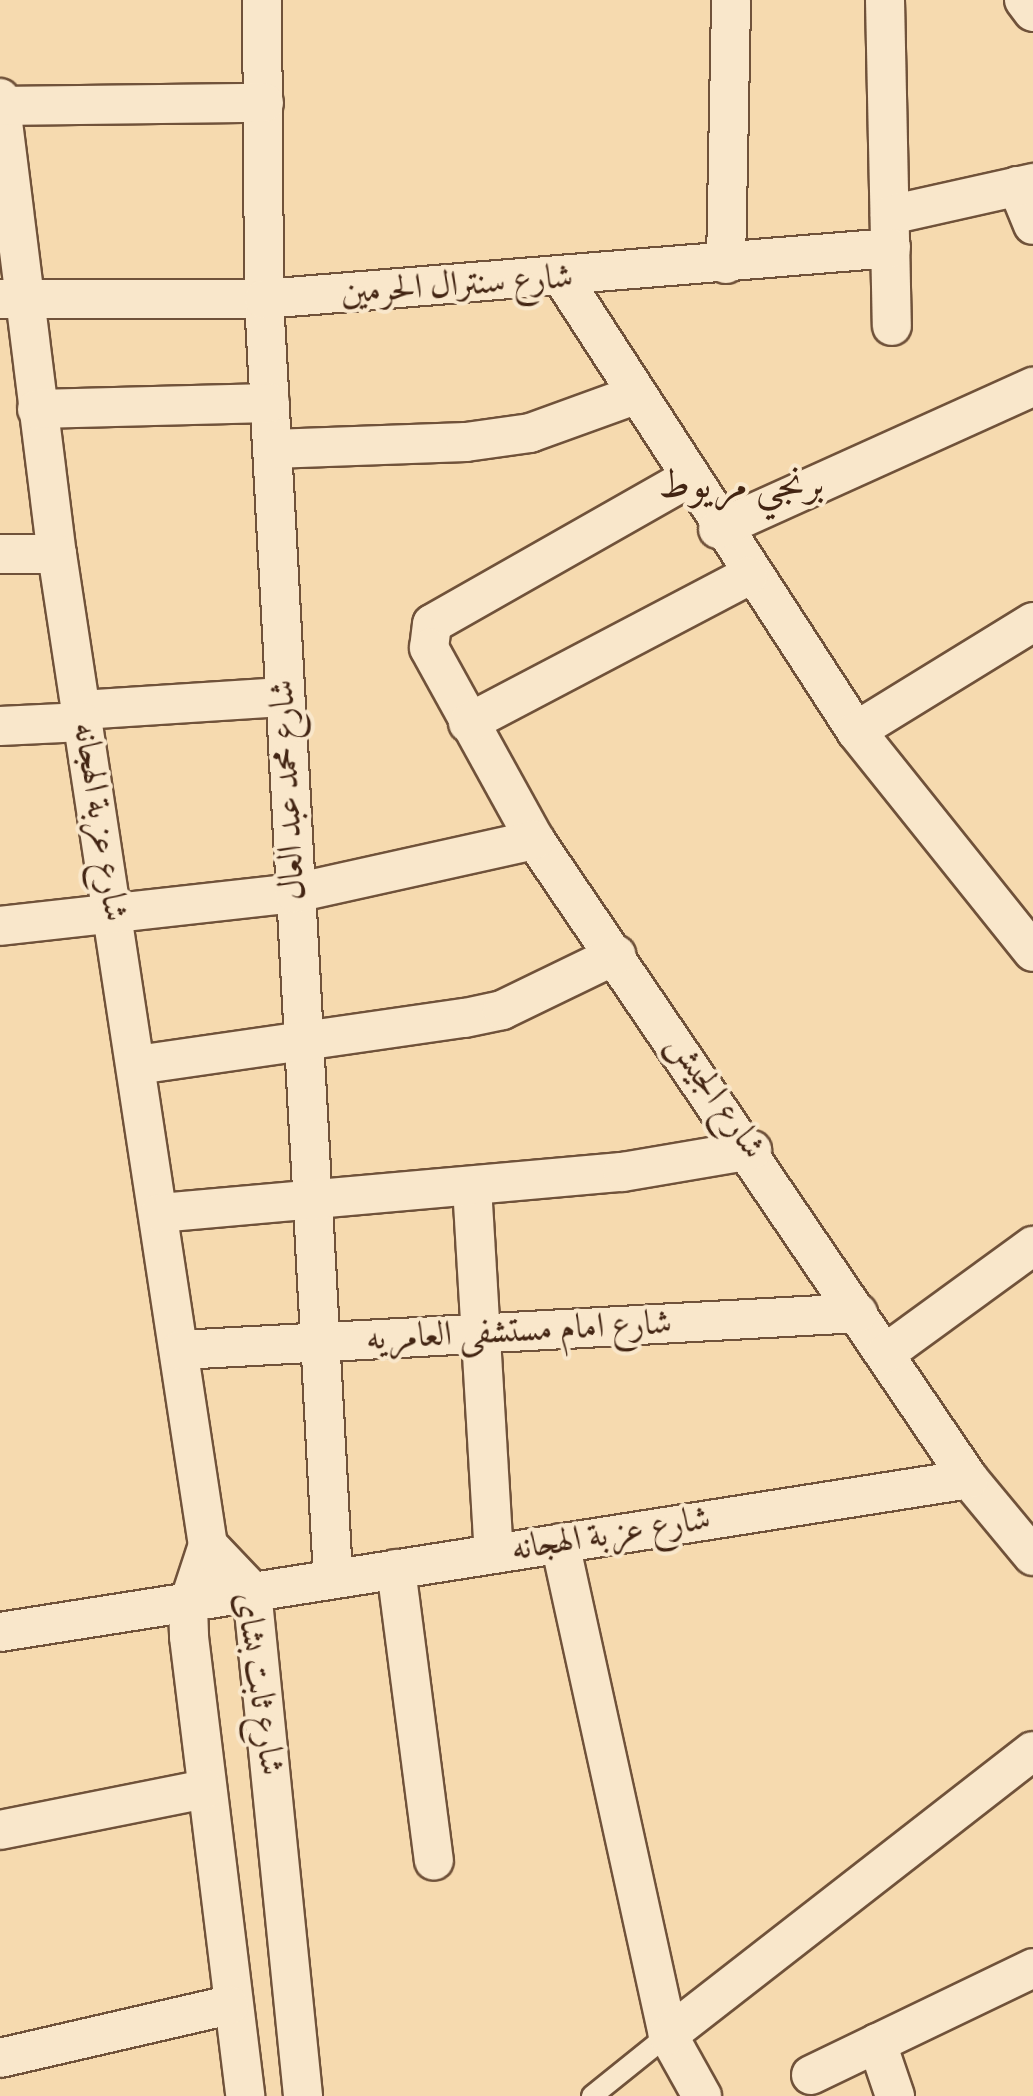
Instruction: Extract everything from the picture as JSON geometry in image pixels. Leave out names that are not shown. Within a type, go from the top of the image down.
[{"type":"street","name":"شارع محمد عبد العال","points":[[262,0],[264,299],[318,1343],[334,1578]]},
{"type":"street","points":[[726,264],[732,0]]},
{"type":"street","points":[[886,0],[892,326]]},
{"type":"street","points":[[1024,0],[1033,12]]},
{"type":"street","name":"شارع عزبة الهجانه","points":[[0,98],[11,298],[37,409],[208,1545]]},
{"type":"street","points":[[0,106],[264,103]]},
{"type":"street","points":[[1025,185],[1033,225]]},
{"type":"street","name":"شارع سنترال الحرمين","points":[[11,298],[264,299],[726,264],[891,231],[1025,185]]},
{"type":"street","points":[[563,279],[632,396],[748,576],[856,731],[1033,952]]},
{"type":"street","points":[[718,529],[1033,387]]},
{"type":"street","points":[[272,449],[514,436],[632,396]]},
{"type":"street","points":[[37,409],[270,403]]},
{"type":"street","name":"شارع الجيش","points":[[686,479],[432,624],[430,648],[468,724],[535,840],[752,1150],[969,1479],[1033,1556]]},
{"type":"street","points":[[0,554],[57,554]]},
{"type":"street","points":[[468,724],[748,576]]},
{"type":"street","points":[[856,731],[1033,622]]},
{"type":"street","points":[[0,726],[284,698]]},
{"type":"street","points":[[0,926],[295,893],[535,840]]},
{"type":"street","points":[[137,1065],[303,1045],[502,1010],[616,955]]},
{"type":"street","points":[[160,1212],[472,1186],[752,1150]]},
{"type":"street","points":[[472,1186],[494,1553]]},
{"type":"street","points":[[886,1353],[1033,1246]]},
{"type":"street","name":"شارع امام مستشفى العامريه","points":[[180,1350],[858,1314]]},
{"type":"street","name":"شارع عزبة الهجانه","points":[[0,1632],[188,1606],[252,1591],[969,1479]]},
{"type":"street","points":[[560,1543],[668,2035],[702,2096]]},
{"type":"street","name":"شارع ثابت بشاى","points":[[244,2096],[229,2004],[188,1606],[208,1545],[252,1591],[303,2096]]},
{"type":"street","points":[[396,1569],[434,1860]]},
{"type":"street","points":[[668,2035],[1033,1751]]},
{"type":"street","points":[[0,1830],[205,1790]]},
{"type":"street","points":[[220,1911],[284,1902]]},
{"type":"street","points":[[811,2075],[1033,1968]]},
{"type":"street","points":[[0,2058],[229,2004]]},
{"type":"street","points":[[877,2043],[896,2096]]},
{"type":"lane","points":[[592,2096],[668,2035]]},
{"type":"district","name":"برنجي مريوط","points":[[741,487]]}]
